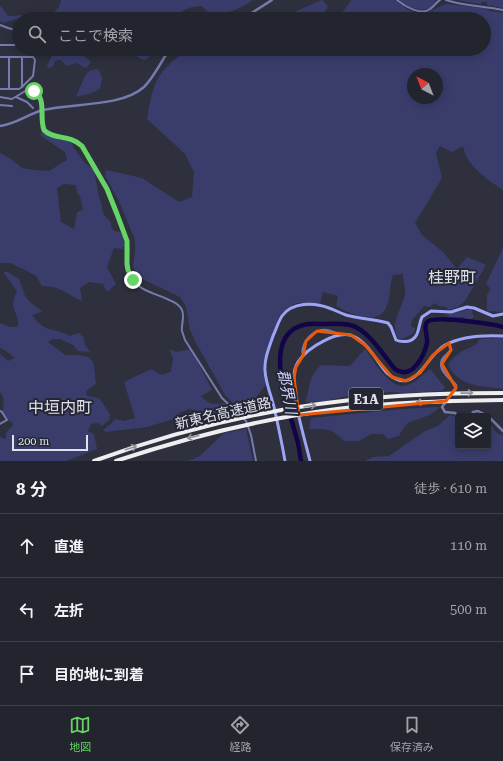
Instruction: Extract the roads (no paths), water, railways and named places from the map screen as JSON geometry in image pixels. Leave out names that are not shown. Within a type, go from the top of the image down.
[{"type":"highway","name":"新東名高速道路","points":[[94,461],[147,443],[230,421],[301,407],[384,397],[503,393]]},
{"type":"highway","name":"新東名高速道路","points":[[116,461],[189,438],[303,414],[376,405],[440,401],[503,400]]},
{"type":"main road","points":[[285,461],[279,428],[266,380],[265,366],[268,349],[280,318],[288,310],[302,305],[313,304],[328,307],[346,315],[388,323],[396,340],[406,342],[414,338],[417,334],[422,316],[428,311],[451,312],[471,307],[493,316],[503,314]]},
{"type":"main road","points":[[310,461],[297,406],[294,378],[296,367],[303,356],[327,339],[340,335],[351,335],[360,340],[387,373],[400,381],[412,379],[417,376],[424,369],[433,355],[449,343],[472,337],[503,336]]},
{"type":"street","points":[[253,12],[272,0]]},
{"type":"street","points":[[397,0],[409,9],[425,11],[429,10],[440,0]]},
{"type":"street","points":[[446,0],[460,4],[484,6],[503,10]]},
{"type":"street","points":[[0,25],[12,29]]},
{"type":"street","points":[[0,45],[12,45]]},
{"type":"street","points":[[0,126],[11,124],[42,110],[117,100],[131,96],[144,87],[165,56]]},
{"type":"street","points":[[0,57],[33,57],[35,60],[33,76],[22,87],[9,89],[0,88]]},
{"type":"street","points":[[9,57],[9,89]]},
{"type":"street","points":[[22,57],[22,87]]},
{"type":"street","points":[[0,97],[10,99],[27,90],[35,91],[40,96],[44,130],[49,134],[76,140],[82,146],[107,189],[127,241],[127,264],[133,280],[144,289],[174,303],[182,310],[182,332],[222,398],[246,421],[251,435],[256,461]]},
{"type":"street","points":[[16,97],[27,102],[33,108]]},
{"type":"street","points":[[0,105],[12,106]]},
{"type":"street","points":[[303,356],[302,348],[306,341],[314,333],[322,330],[329,330],[340,335]]},
{"type":"street","points":[[449,343],[451,350],[443,359],[442,367],[445,374],[456,385],[456,388],[442,406],[445,412],[455,414]]},
{"type":"street","points":[[0,411],[7,420],[0,424]]},
{"type":"street","points":[[473,413],[474,411],[480,411],[483,413]]},
{"type":"street","points":[[491,419],[503,431]]},
{"type":"waterway","name":"郡界川","points":[[301,461],[298,443],[283,390],[280,370],[281,351],[286,336],[299,327],[319,324],[338,324],[357,327],[369,337],[395,369],[401,372],[407,372],[412,369],[420,360],[427,343],[425,326],[427,322],[440,319],[476,322],[503,327]]},
{"type":"district","name":"桂野町","points":[[452,277]]},
{"type":"district","name":"中垣内町","points":[[60,407]]}]
